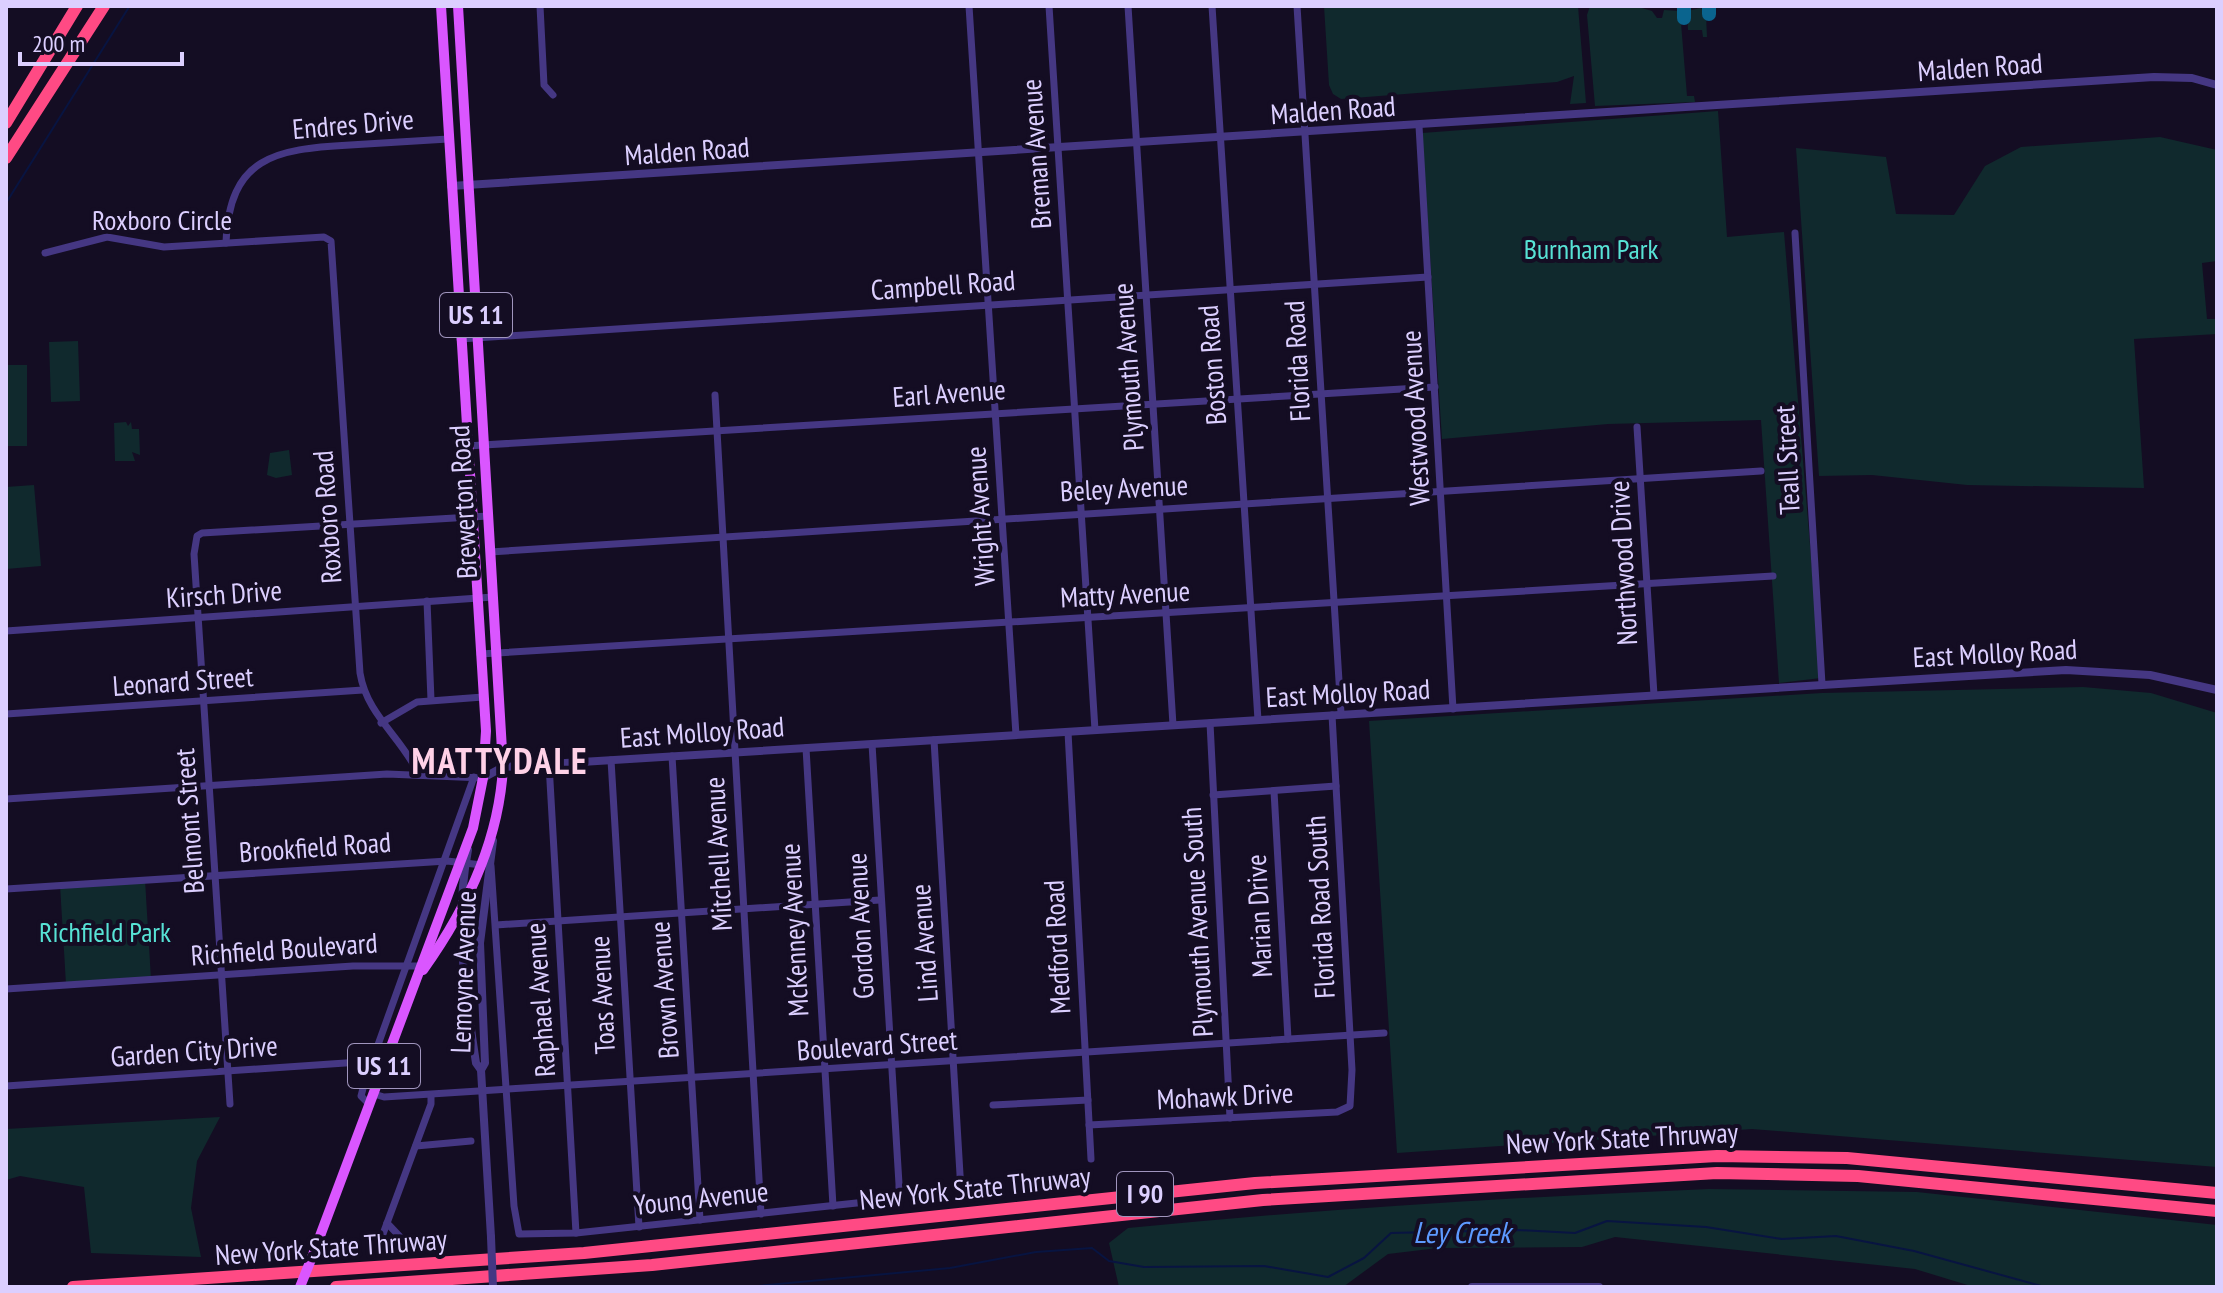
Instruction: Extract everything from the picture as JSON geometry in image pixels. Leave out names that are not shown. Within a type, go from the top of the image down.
[{"type":"highway","points":[[6,158],[104,6]]},
{"type":"highway","points":[[6,123],[75,9]]},
{"type":"highway","name":"New York State Thruway","points":[[73,1287],[584,1253],[1255,1183],[1717,1156],[1847,1158],[2217,1193]]},
{"type":"highway","name":"New York State Thruway","points":[[336,1287],[610,1269],[1263,1200],[1717,1173],[1858,1176],[2217,1211]]},
{"type":"main road","name":"Brewerton Road","points":[[300,1287],[473,828],[483,697],[441,6]]},
{"type":"main road","name":"Brewerton Road","points":[[420,971],[486,865],[495,828],[503,767],[458,6]]},
{"type":"street","points":[[540,6],[544,85],[553,95]]},
{"type":"street","name":"Wright Avenue","points":[[969,6],[1016,735]]},
{"type":"street","name":"Breman Avenue","points":[[1049,6],[1095,730]]},
{"type":"street","name":"Plymouth Avenue","points":[[1128,6],[1173,725]]},
{"type":"street","name":"Boston Road","points":[[1212,6],[1258,720]]},
{"type":"street","name":"Florida Road","points":[[1297,6],[1334,603],[1336,714]]},
{"type":"street","name":"Malden Road","points":[[451,186],[1304,134],[2154,77],[2192,78],[2217,85]]},
{"type":"street","name":"Westwood Avenue","points":[[1419,126],[1453,709]]},
{"type":"street","name":"Endres Drive","points":[[226,243],[233,197],[251,170],[270,156],[298,148],[448,139]]},
{"type":"street","name":"Teall Street","points":[[1795,233],[1822,684]]},
{"type":"street","name":"Roxboro Circle","points":[[45,253],[107,237],[164,247],[329,239]]},
{"type":"street","name":"Roxboro Road","points":[[329,239],[333,246],[363,690],[381,723],[419,775]]},
{"type":"street","name":"Campbell Road","points":[[460,339],[1428,277]]},
{"type":"street","name":"Earl Avenue","points":[[467,446],[1435,387]]},
{"type":"street","name":"Mitchell Avenue","points":[[715,395],[761,1214]]},
{"type":"street","name":"Northwood Drive","points":[[1637,427],[1654,695]]},
{"type":"street","name":"Beley Avenue","points":[[490,552],[1761,471]]},
{"type":"street","points":[[350,525],[488,516]]},
{"type":"street","name":"Belmont Street","points":[[230,1104],[194,554],[197,536],[202,533],[350,525]]},
{"type":"street","name":"Matty Avenue","points":[[480,654],[1773,576]]},
{"type":"street","name":"Kirsch Drive","points":[[6,631],[493,597]]},
{"type":"street","points":[[427,601],[431,700]]},
{"type":"street","name":"East Molloy Road","points":[[478,777],[503,767],[2078,670],[2150,675],[2217,690]]},
{"type":"street","name":"Leonard Street","points":[[6,714],[363,690]]},
{"type":"street","points":[[381,723],[409,705],[431,700],[483,697]]},
{"type":"street","name":"Florida Road South","points":[[1336,714],[1336,786],[1352,1096]]},
{"type":"street","name":"Plymouth Avenue South","points":[[1210,723],[1230,1118]]},
{"type":"street","name":"Medford Road","points":[[1068,732],[1091,1159]]},
{"type":"street","name":"Lind Avenue","points":[[934,740],[961,1191]]},
{"type":"street","name":"Gordon Avenue","points":[[872,744],[899,1184],[899,1194],[894,1199]]},
{"type":"street","name":"McKenney Avenue","points":[[806,748],[833,1206]]},
{"type":"street","name":"Brown Avenue","points":[[672,756],[700,1220]]},
{"type":"street","name":"Toas Avenue","points":[[611,760],[639,1227]]},
{"type":"street","name":"Raphael Avenue","points":[[549,764],[576,1233]]},
{"type":"street","points":[[6,799],[419,775],[478,777],[361,1096],[372,1100]]},
{"type":"street","points":[[1213,795],[1336,786]]},
{"type":"street","name":"Marian Drive","points":[[1274,791],[1288,1039]]},
{"type":"street","name":"Brookfield Road","points":[[6,889],[463,860],[486,865]]},
{"type":"street","name":"Lemoyne Avenue","points":[[463,860],[459,911],[464,988],[476,1063],[481,1070],[493,1287]]},
{"type":"street","points":[[486,865],[493,873],[507,1091]]},
{"type":"street","name":"Lemoyne Avenue","points":[[481,1070],[485,1063],[480,943],[486,865]]},
{"type":"street","points":[[496,925],[880,900]]},
{"type":"street","name":"Richfield Boulevard","points":[[6,989],[409,964],[420,971]]},
{"type":"street","name":"Boulevard Street","points":[[372,1100],[953,1063],[1225,1041],[1384,1033]]},
{"type":"street","points":[[372,1064],[383,1070]]},
{"type":"street","name":"Garden City Drive","points":[[6,1086],[372,1064]]},
{"type":"street","name":"Young Avenue","points":[[507,1091],[516,1228],[523,1236],[639,1227],[894,1199]]},
{"type":"street","points":[[380,1242],[431,1104],[431,1095]]},
{"type":"street","name":"Mohawk Drive","points":[[1089,1125],[1346,1111],[1352,1096]]},
{"type":"street","points":[[993,1105],[1088,1100]]},
{"type":"street","points":[[416,1146],[471,1141]]},
{"type":"street","points":[[387,1223],[404,1241]]},
{"type":"street","points":[[1472,1287],[1599,1287]]},
{"type":"green space","points":[[1324,6],[1578,6],[1586,103],[1570,104],[1574,76],[1557,82],[1341,99],[1333,94],[1329,85]]},
{"type":"green space","points":[[1590,6],[1635,6],[1652,11],[1657,18],[1662,18],[1664,10],[1680,11],[1687,96],[1694,96],[1695,102],[1595,106],[1587,15]]},
{"type":"green space","points":[[1701,8],[1706,15],[1707,37],[1703,37],[1702,30],[1688,30],[1687,11]]},
{"type":"green space","name":"Burnham Park","points":[[1718,111],[1727,237],[1784,232],[1821,678],[1779,683],[1761,420],[1608,424],[1442,439],[1422,133]]},
{"type":"green space","points":[[2160,137],[2217,150],[2217,261],[2202,263],[2207,319],[2217,319],[2217,334],[2134,339],[2144,488],[1967,485],[1872,475],[1819,476],[1796,148],[1886,157],[1896,214],[1954,215],[1985,166],[2021,147]]},
{"type":"green space","points":[[78,341],[80,401],[51,402],[49,342]]},
{"type":"green space","points":[[6,365],[27,365],[27,446],[6,446]]},
{"type":"green space","points":[[126,422],[128,426],[131,422],[132,429],[139,429],[140,455],[132,452],[135,461],[115,461],[114,423]]},
{"type":"green space","points":[[289,450],[292,475],[276,478],[267,475],[270,453]]},
{"type":"green space","points":[[34,485],[41,566],[6,569],[6,487]]},
{"type":"green space","points":[[2083,687],[2151,693],[2217,713],[2217,1167],[1752,1129],[1397,1153],[1369,721],[1822,693]]},
{"type":"green space","name":"Richfield Park","points":[[145,880],[151,979],[66,984],[60,885]]},
{"type":"green space","points":[[220,1117],[197,1161],[191,1208],[201,1257],[91,1253],[84,1187],[20,1176],[6,1180],[6,1129]]},
{"type":"green space","points":[[1709,1189],[1917,1192],[2217,1225],[2217,1287],[1974,1287],[1915,1269],[1615,1237],[1582,1247],[1438,1248],[1388,1254],[1343,1287],[1119,1287],[1109,1243],[1128,1228],[1201,1221],[1418,1204]]},
{"type":"waterway","points":[[6,203],[129,7]]},
{"type":"waterway","name":"Ley Creek","points":[[747,1287],[950,1268],[1036,1252],[1092,1248],[1109,1261],[1144,1267],[1264,1266],[1328,1277],[1364,1258],[1391,1233],[1517,1230],[1575,1233],[1607,1221],[1706,1227],[1782,1239],[1836,1236],[1914,1251],[2045,1287]]},
{"type":"taxiway","points":[[1684,6],[1684,18]]},
{"type":"taxiway","points":[[1709,6],[1709,14]]},
{"type":"district","name":"MATTYDALE","points":[[500,761]]}]
